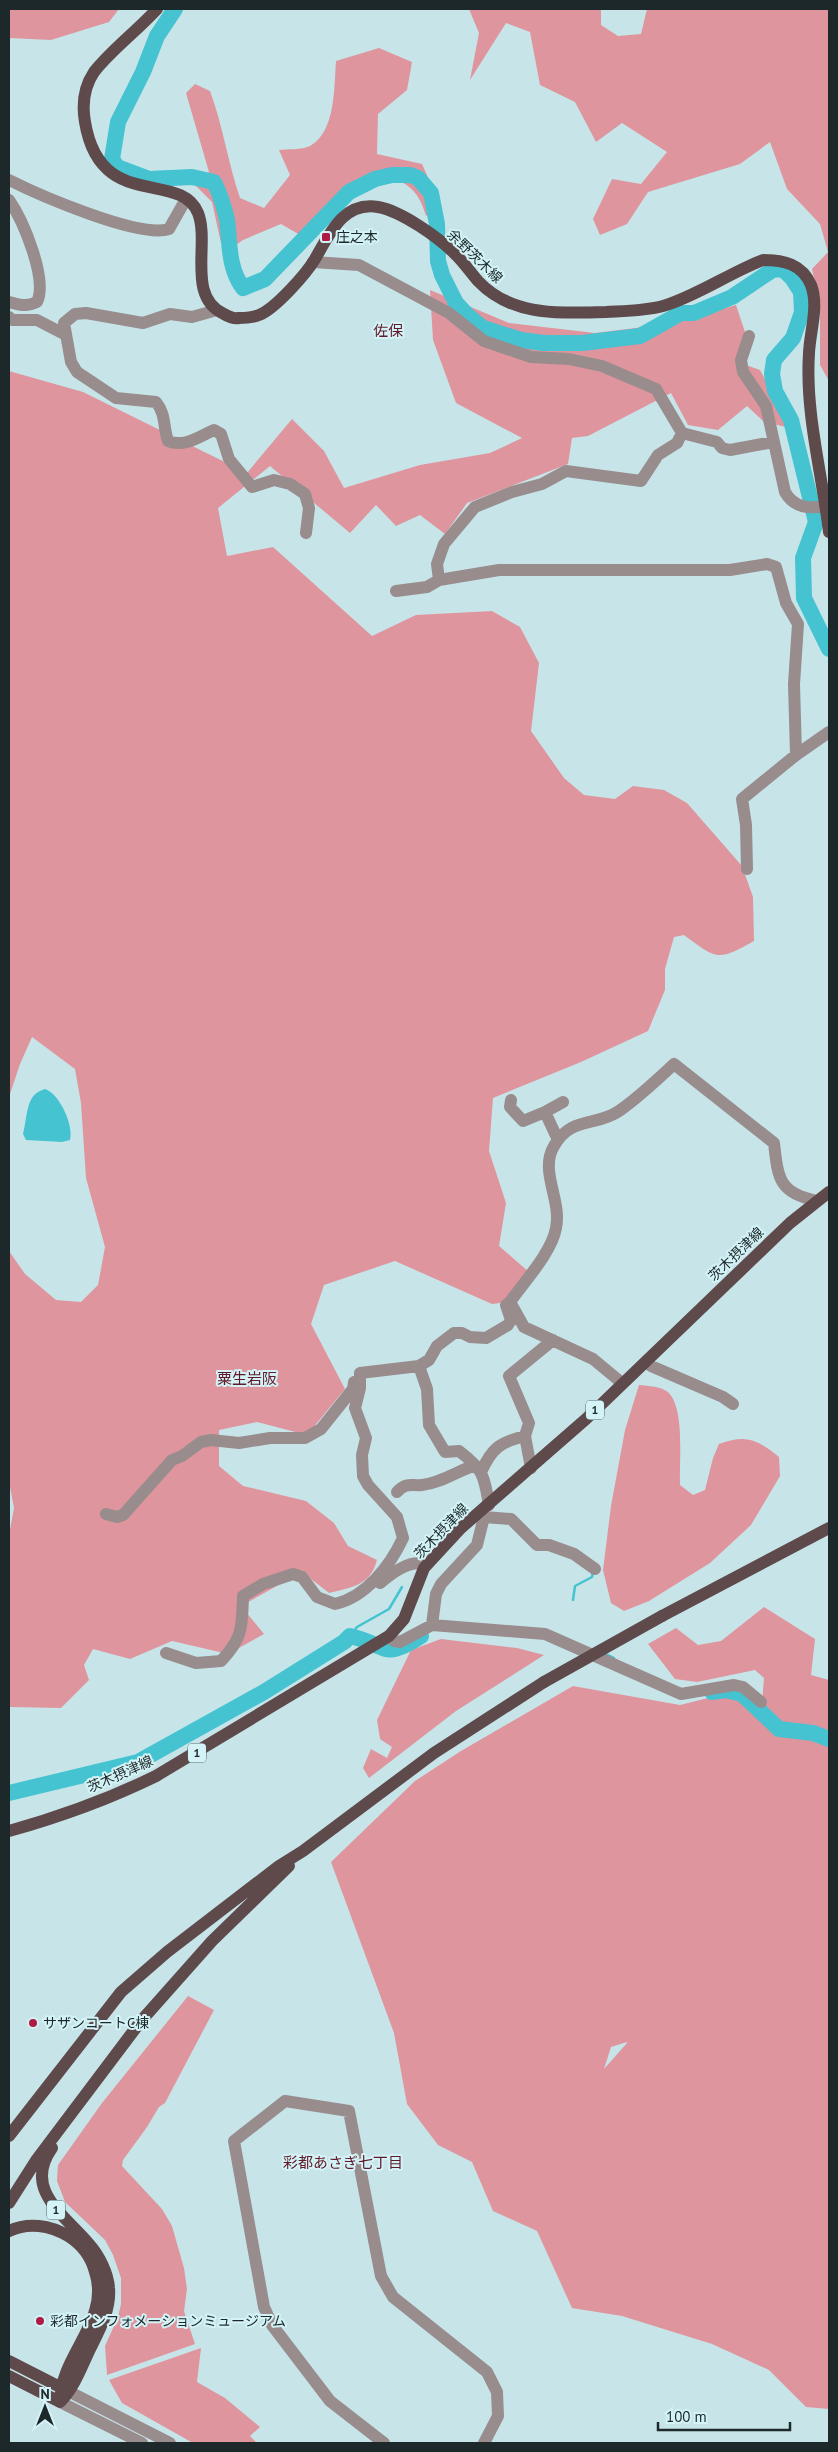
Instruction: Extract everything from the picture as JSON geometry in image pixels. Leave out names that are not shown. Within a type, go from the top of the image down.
[{"type":"main road","points":[[157,9],[94,72],[85,90],[84,119],[90,142],[98,159],[116,177],[141,186],[166,190],[186,198],[197,210],[200,221],[204,291],[217,310]]},
{"type":"main road","name":"余野茨木線","points":[[217,310],[236,319],[260,315],[280,300],[313,262],[326,237],[339,219],[360,208],[378,207],[398,214],[445,245],[497,297],[520,307],[540,312],[638,310],[664,306],[763,260],[777,260],[793,264],[805,274],[814,295],[809,354],[810,404],[829,532]]},
{"type":"main road","name":"茨木摂津線","points":[[9,1831],[46,1821],[126,1791],[156,1776],[381,1642],[407,1613],[419,1577],[426,1565],[461,1528],[483,1515],[790,1223],[829,1192]]},
{"type":"main road","name":"1","points":[[9,2136],[121,1992],[167,1952],[279,1866],[434,1753],[544,1682],[662,1616],[829,1528]]},
{"type":"main road","name":"1","points":[[9,2203],[37,2159],[141,2021],[212,1942],[302,1851]]},
{"type":"main road","name":"1","points":[[65,2389],[105,2315],[109,2287],[102,2264],[93,2248],[48,2200],[44,2187],[43,2169],[50,2151],[118,2057],[141,2021]]},
{"type":"main road","name":"1","points":[[9,2128],[32,2108]]},
{"type":"main road","name":"1","points":[[9,2231],[32,2225],[62,2233],[82,2248],[96,2272],[99,2290],[96,2312],[60,2402]]},
{"type":"main road","points":[[9,2361],[65,2389]]},
{"type":"main road","points":[[9,2376],[60,2402]]},
{"type":"street","points":[[9,181],[130,227],[160,232],[170,229],[186,198]]},
{"type":"street","points":[[9,200],[32,249],[40,290],[37,302],[30,305],[9,302]]},
{"type":"street","points":[[313,262],[360,265],[449,313],[484,340],[531,357],[569,359],[602,366],[656,389],[682,432],[717,442],[722,448],[730,450],[773,442]]},
{"type":"street","points":[[217,310],[192,317],[170,314],[143,323],[86,313],[75,314],[64,323],[64,334],[70,362],[77,372],[116,398],[156,402],[162,409],[164,429],[168,441],[174,444],[186,443],[214,430],[221,434],[229,458],[252,486],[274,480],[290,484],[305,494],[309,508],[306,533]]},
{"type":"street","points":[[9,317],[12,320],[37,320],[64,334]]},
{"type":"street","points":[[749,336],[741,360],[743,372],[766,406],[780,475],[789,500],[805,508],[826,506]]},
{"type":"street","points":[[439,580],[437,564],[444,544],[475,507],[512,492],[542,484],[566,471],[641,481],[658,455],[677,443],[682,432]]},
{"type":"street","points":[[437,537],[456,528]]},
{"type":"street","points":[[396,591],[427,587],[439,580],[499,570],[730,570],[767,564],[776,567],[786,603],[798,624],[794,684],[796,756]]},
{"type":"street","points":[[746,869],[746,825],[742,799],[829,732]]},
{"type":"street","points":[[106,1514],[117,1517],[123,1515],[172,1460],[182,1456],[201,1442],[211,1440],[239,1443],[270,1438],[305,1438],[321,1429],[344,1402],[353,1389],[354,1380],[360,1374],[419,1366],[429,1360],[437,1346],[454,1333],[486,1338],[508,1324],[510,1320],[506,1306],[548,1248],[556,1228],[556,1202],[548,1168],[553,1147],[567,1128],[617,1112],[674,1064],[774,1143],[777,1168],[786,1189],[798,1197],[817,1200]]},
{"type":"street","points":[[511,1100],[510,1107],[523,1121],[545,1112],[562,1102]]},
{"type":"street","points":[[545,1112],[558,1140]]},
{"type":"street","points":[[510,1302],[524,1327],[593,1359],[622,1383]]},
{"type":"street","points":[[531,1468],[525,1436],[529,1423],[509,1376],[553,1340]]},
{"type":"street","points":[[647,1361],[651,1366],[723,1397],[733,1404]]},
{"type":"street","points":[[419,1366],[427,1389],[429,1425],[445,1452],[460,1451],[478,1468],[486,1481],[483,1515],[477,1545],[438,1590],[434,1600],[432,1625]]},
{"type":"street","points":[[166,1653],[196,1663],[220,1661],[236,1645],[242,1625],[243,1596],[263,1584],[293,1574],[302,1577],[317,1597],[335,1604],[342,1602],[367,1586],[386,1568],[403,1538],[397,1517],[363,1476],[362,1456],[366,1438],[355,1408],[360,1388],[360,1374]]},
{"type":"street","points":[[397,1492],[409,1484],[423,1485],[478,1468],[499,1445],[505,1441],[525,1436]]},
{"type":"street","points":[[483,1515],[511,1519],[537,1545],[551,1545],[574,1554],[595,1569]]},
{"type":"street","points":[[367,1586],[372,1590],[395,1571],[420,1563],[426,1565]]},
{"type":"street","points":[[381,1642],[400,1642],[432,1625],[545,1634],[681,1694],[734,1685],[743,1687],[761,1702]]},
{"type":"street","points":[[384,2443],[330,2400],[272,2325],[264,2307],[234,2141],[285,2101],[350,2111],[381,2276],[393,2296],[487,2372],[497,2392],[498,2416],[484,2443]]},
{"type":"street","points":[[65,2389],[170,2443]]},
{"type":"street","points":[[60,2402],[142,2443]]},
{"type":"shaded area","points":[[9,9],[119,9],[109,22],[51,40],[9,38]]},
{"type":"shaded area","points":[[469,9],[601,9],[601,25],[618,36],[641,34],[647,9],[829,9],[829,381],[820,365],[820,306],[812,269],[828,252],[820,224],[787,189],[770,142],[740,164],[648,192],[627,224],[600,235],[593,219],[612,179],[641,184],[667,152],[622,123],[596,142],[575,102],[540,85],[530,32],[506,23],[470,80],[479,33]]},
{"type":"shaded area","points":[[379,48],[412,62],[407,90],[378,114],[377,154],[422,164],[440,205],[426,216],[419,199],[410,188],[382,172],[338,204],[307,239],[281,224],[243,240],[232,248],[221,243],[212,202],[194,184],[209,172],[186,93],[195,84],[210,91],[240,198],[264,208],[290,175],[279,150],[299,149],[310,146],[325,130],[332,108],[336,61]]},
{"type":"shaded area","points":[[430,290],[509,323],[595,333],[668,324],[736,305],[746,335],[740,363],[760,370],[793,429],[763,421],[747,406],[718,430],[688,425],[671,393],[588,436],[572,438],[568,464],[467,503],[445,534],[420,515],[396,526],[376,505],[350,533],[270,466],[218,508],[227,556],[273,547],[372,636],[416,615],[492,611],[520,627],[539,663],[531,731],[564,778],[584,795],[615,799],[633,786],[664,790],[687,803],[742,866],[753,897],[754,941],[732,952],[718,955],[704,949],[684,935],[674,937],[665,969],[665,990],[648,1031],[581,1062],[493,1098],[489,1151],[506,1203],[499,1246],[529,1272],[508,1302],[492,1304],[395,1261],[324,1285],[311,1324],[345,1389],[307,1435],[257,1422],[219,1430],[219,1466],[243,1486],[306,1501],[334,1523],[348,1546],[377,1560],[370,1575],[359,1584],[329,1593],[302,1572],[241,1606],[264,1634],[228,1654],[172,1641],[130,1659],[93,1649],[84,1665],[89,1680],[61,1708],[9,1707],[9,1535],[14,1508],[9,1482],[9,1251],[25,1274],[56,1300],[81,1302],[98,1285],[105,1247],[86,1178],[81,1103],[75,1069],[32,1037],[20,1064],[9,1097],[9,371],[83,392],[247,473],[292,419],[324,451],[344,488],[420,465],[490,453],[522,438],[456,403],[433,340]]},
{"type":"shaded area","points":[[639,1385],[663,1389],[669,1393],[674,1401],[679,1423],[680,1485],[693,1495],[705,1490],[713,1458],[719,1444],[737,1439],[757,1442],[779,1457],[780,1476],[751,1525],[710,1563],[649,1601],[624,1611],[611,1603],[603,1570],[611,1506],[625,1430]]},
{"type":"shaded area","points":[[764,1607],[815,1639],[811,1675],[829,1680],[829,2409],[806,2407],[769,2370],[712,2344],[622,2316],[572,2308],[537,2231],[493,2211],[472,2162],[438,2145],[407,2104],[394,2033],[331,1862],[415,1781],[461,1751],[573,1686],[680,1705],[724,1694],[762,1703],[764,1678],[755,1670],[697,1682],[675,1679],[648,1644],[676,1628],[698,1645],[721,1641]],"holes":[[[627,2043],[604,2069],[611,2047]]]},
{"type":"shaded area","points":[[441,1639],[517,1648],[544,1655],[456,1711],[369,1778],[363,1768],[371,1749],[387,1758],[392,1747],[380,1739],[377,1720],[411,1650]]},
{"type":"shaded area","points":[[188,1996],[214,2010],[165,2103],[159,2107],[123,2160],[122,2166],[162,2209],[172,2226],[184,2268],[187,2289],[184,2311],[195,2344],[107,2375],[105,2346],[118,2317],[121,2304],[121,2278],[113,2255],[105,2240],[65,2202],[57,2181],[58,2165],[102,2103]]},
{"type":"shaded area","points":[[201,2348],[197,2382],[225,2398],[260,2427],[250,2436],[257,2443],[193,2443],[122,2403],[109,2380]]},
{"type":"water","points":[[45,1089],[56,1097],[65,1111],[70,1127],[70,1140],[62,1142],[26,1140],[23,1134],[28,1107],[34,1096]]},
{"type":"waterway","points":[[175,9],[157,36],[143,72],[118,122],[112,159],[117,167],[149,179],[192,177],[214,182],[222,200],[227,220],[232,264],[243,288],[265,279],[349,192],[375,179],[392,175],[410,175],[418,178],[431,193],[437,224],[438,261],[442,275],[456,303],[483,328],[521,340],[544,343],[582,343],[640,336],[681,313],[694,313],[732,297],[774,269],[784,270],[801,292],[802,312],[793,338],[774,360],[772,374],[775,391],[791,420],[816,522],[803,558],[804,598],[829,649]]},
{"type":"waterway","points":[[573,1600],[575,1586],[592,1577],[593,1572]]},
{"type":"waterway","points":[[350,1636],[357,1627],[389,1609],[402,1587]]},
{"type":"waterway","points":[[9,1793],[138,1762],[264,1692],[344,1642],[350,1636],[385,1649],[399,1648],[421,1636]]},
{"type":"waterway","points":[[604,1653],[614,1658]]},
{"type":"waterway","points":[[712,1692],[726,1690],[742,1694],[779,1729],[813,1733],[829,1739]]},
{"type":"place","name":"庄之本","points":[[326,237]]},
{"type":"place","name":"サザンコートC棟","points":[[33,2023]]},
{"type":"place","name":"彩都インフォメーションミュージアム","points":[[40,2321]]},
{"type":"district","name":"佐保","points":[[388,331]]},
{"type":"district","name":"粟生岩阪","points":[[247,1379]]},
{"type":"district","name":"彩都あさぎ七丁目","points":[[343,2163]]}]
